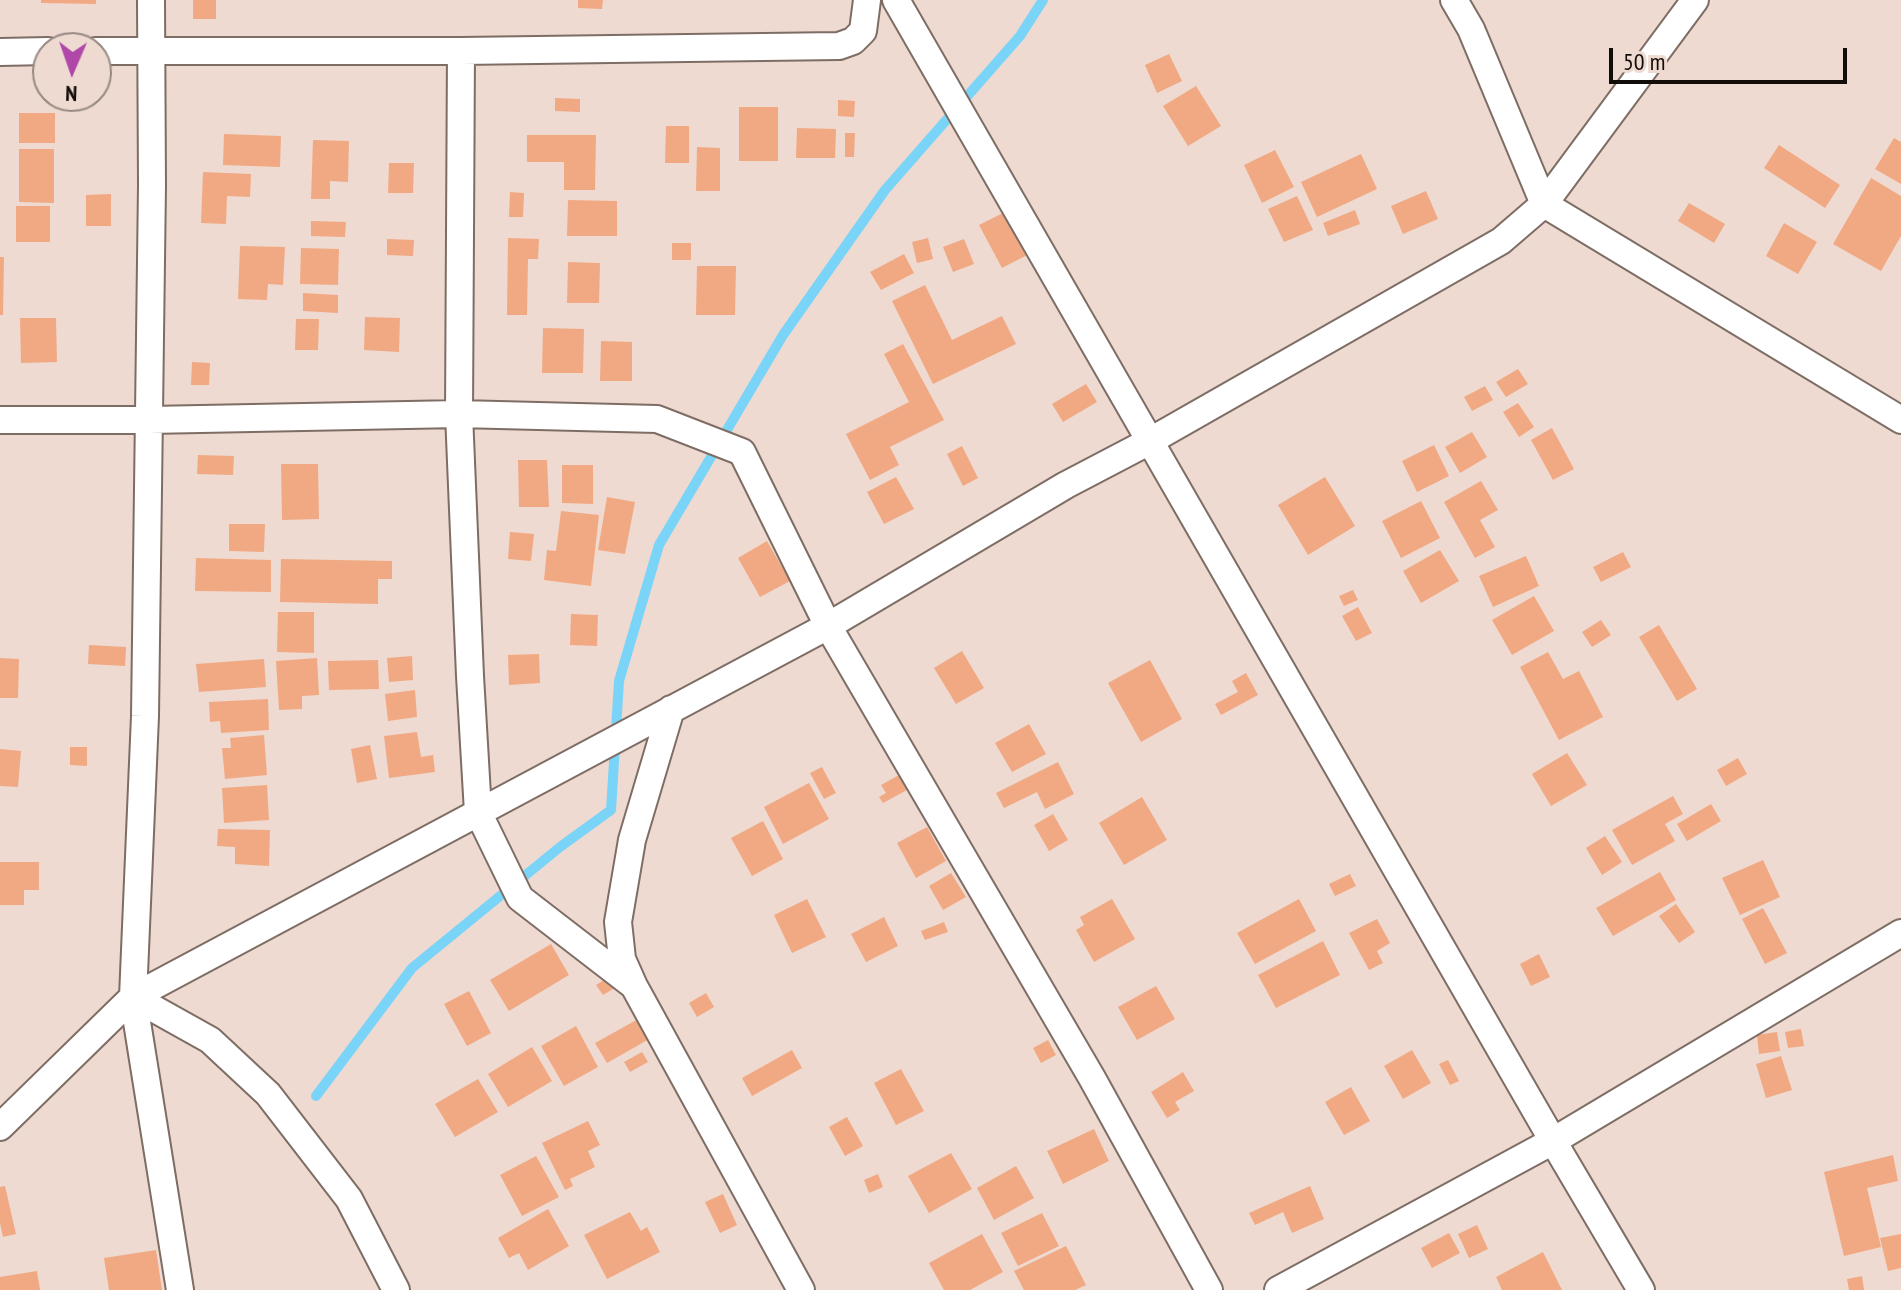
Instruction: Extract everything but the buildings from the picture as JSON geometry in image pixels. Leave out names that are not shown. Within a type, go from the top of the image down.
[{"type":"street","points":[[151,0],[145,716],[133,997],[180,1290]]},
{"type":"street","points":[[112,51],[461,51],[839,46],[853,41],[863,31],[867,0]]},
{"type":"street","points":[[896,0],[1641,1290]]},
{"type":"street","points":[[1454,0],[1471,29],[1544,204],[1901,420]]},
{"type":"street","points":[[0,1127],[133,997],[828,626],[1066,485],[1150,441],[1501,241],[1544,204],[1695,0]]},
{"type":"street","points":[[0,52],[32,51]]},
{"type":"street","points":[[461,51],[459,414],[478,812],[520,898],[634,986]]},
{"type":"street","points":[[0,420],[459,414],[657,419],[742,452],[828,626],[1092,1078],[1209,1290]]},
{"type":"street","points":[[671,709],[632,840],[618,922],[622,959],[801,1290]]},
{"type":"street","points":[[1278,1290],[1553,1141],[1901,933]]},
{"type":"street","points":[[133,997],[210,1040],[268,1094],[349,1199],[396,1290]]},
{"type":"waterway","points":[[316,1096],[412,968],[560,847],[611,810],[619,681],[659,545],[783,335],[885,190],[1020,36],[1043,0]]}]
